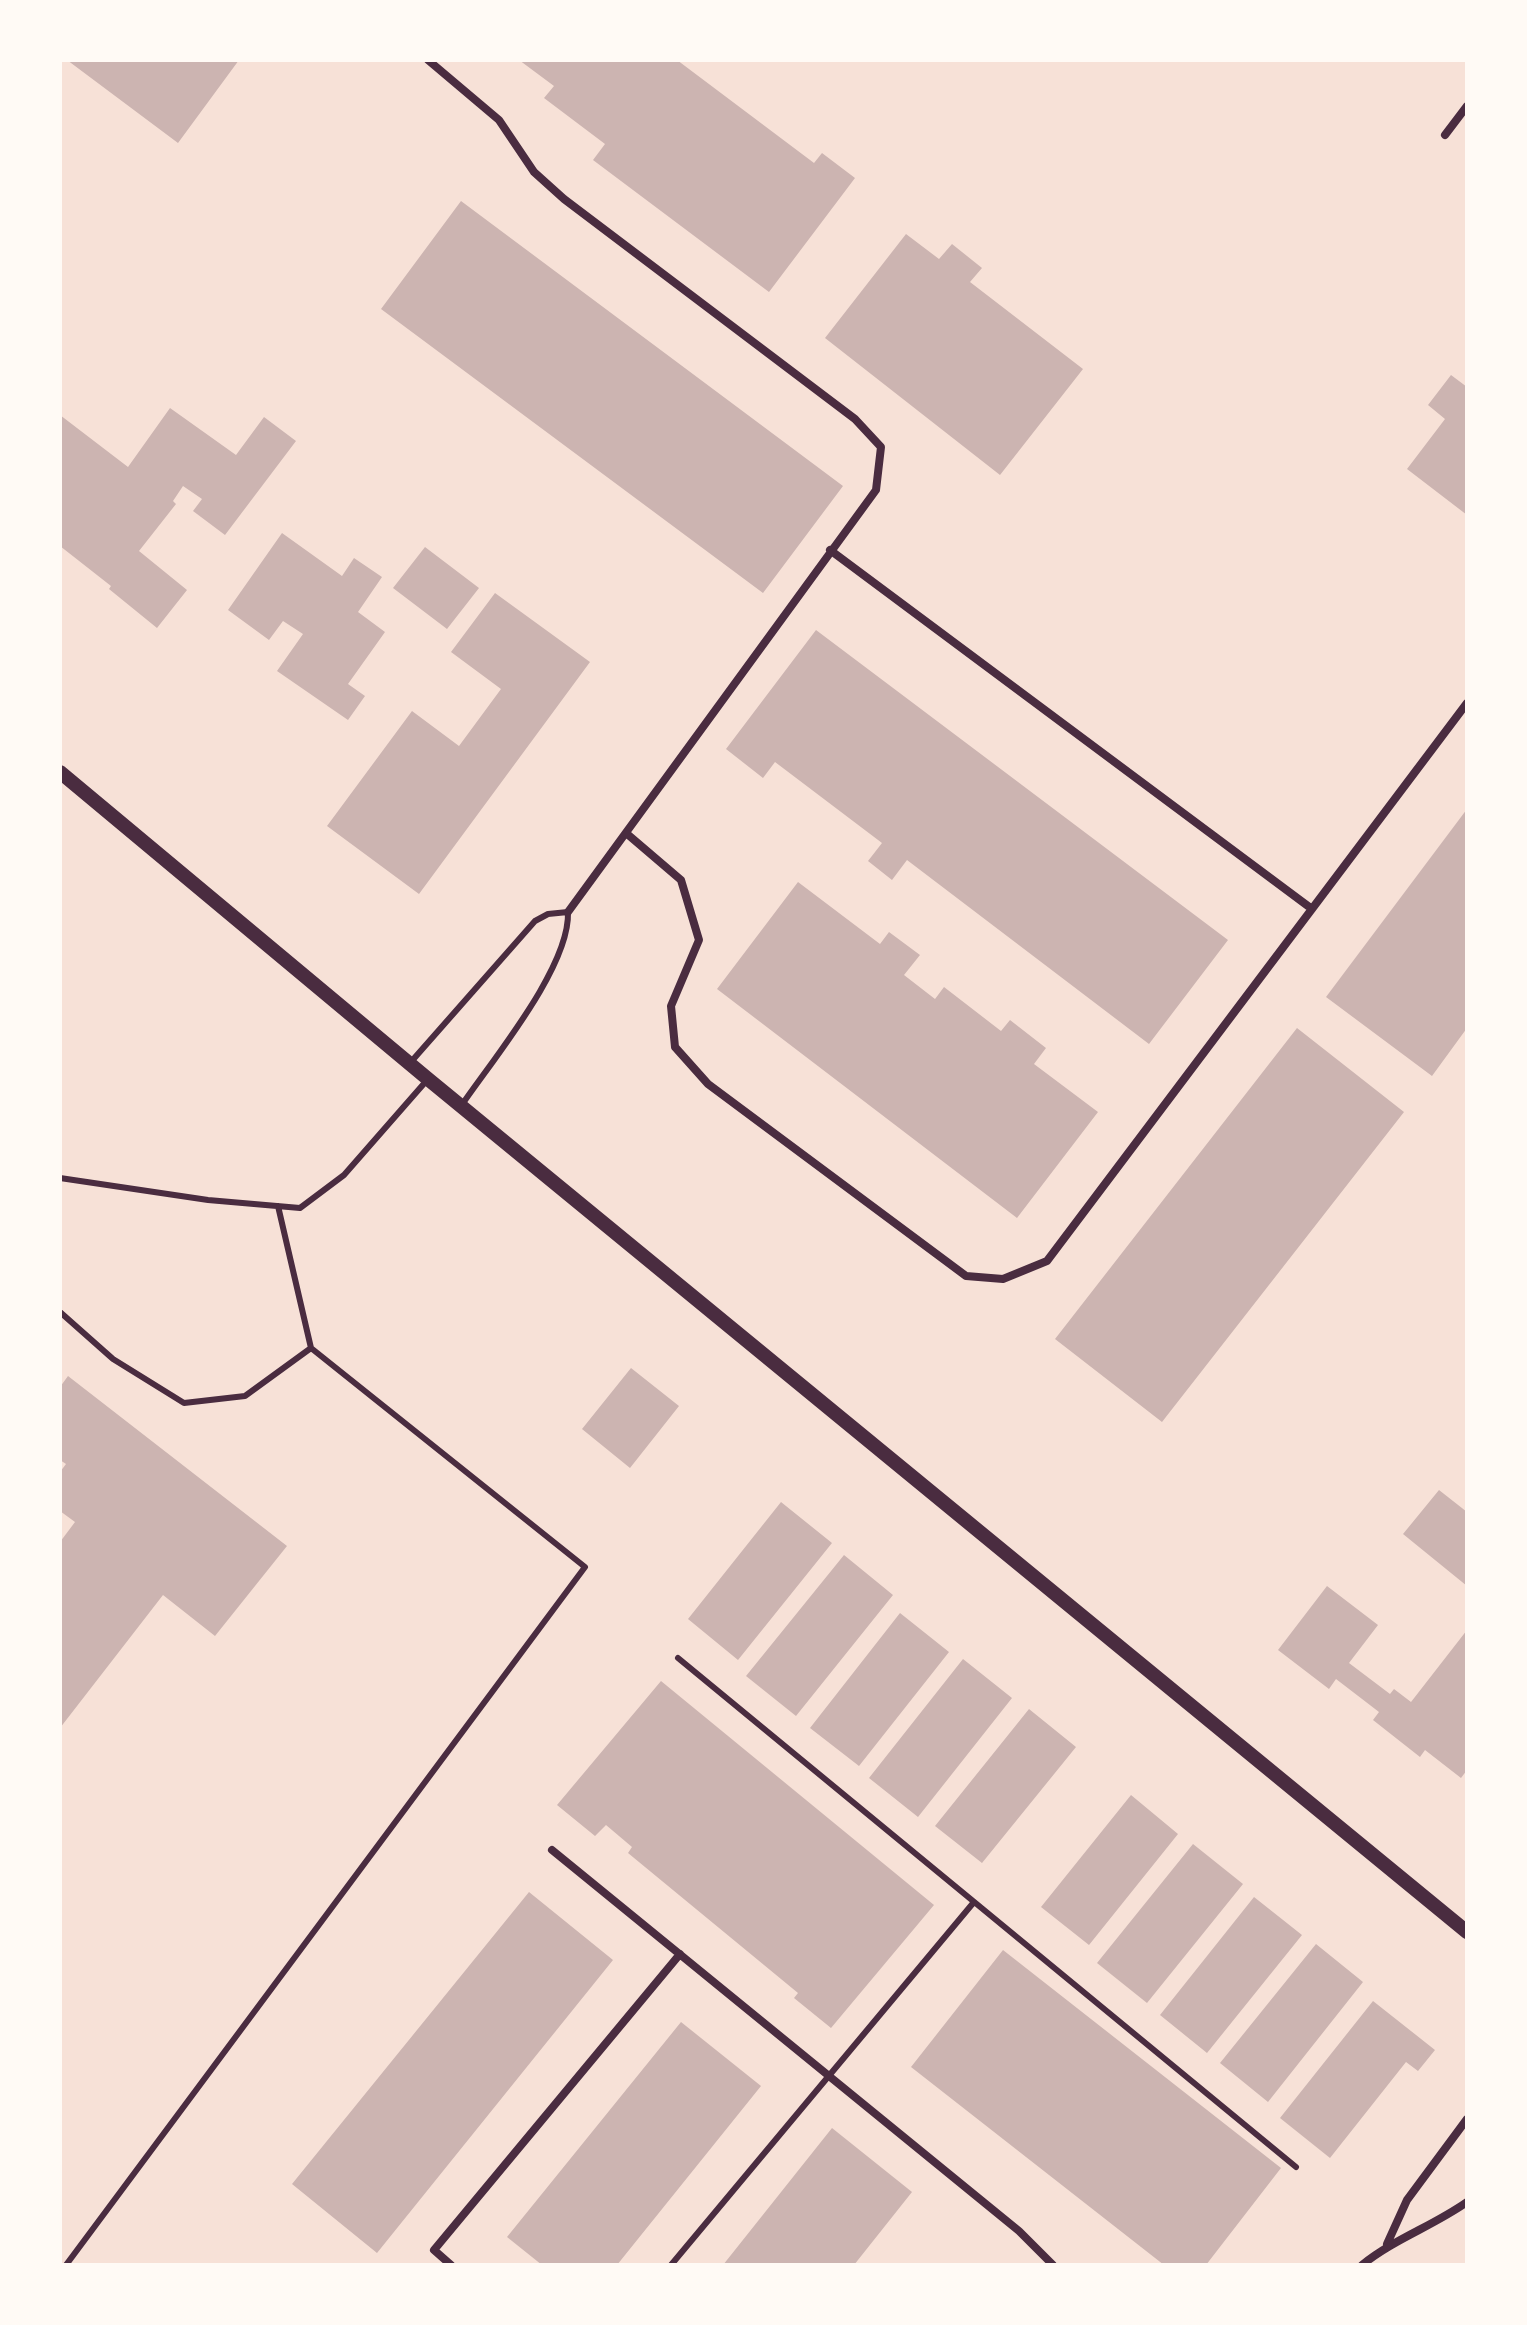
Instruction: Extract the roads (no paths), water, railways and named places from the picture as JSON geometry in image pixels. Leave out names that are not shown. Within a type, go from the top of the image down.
[{"type":"street","points":[[432,61],[499,120],[534,172],[564,199],[855,419],[881,447],[876,490],[568,912]]},
{"type":"street","points":[[1445,135],[1467,106]]},
{"type":"street","points":[[830,550],[1312,909]]},
{"type":"street","points":[[626,833],[681,880],[699,940],[671,1006],[675,1047],[708,1084],[966,1276],[1003,1279],[1047,1261],[1467,703]]},
{"type":"street","points":[[60,772],[428,1079],[1467,1932]]},
{"type":"street","points":[[552,1850],[1019,2231],[1053,2265]]},
{"type":"street","points":[[451,2265],[434,2250],[680,1954]]},
{"type":"street","points":[[1387,2244],[1407,2200],[1467,2119]]},
{"type":"street","points":[[1362,2265],[1387,2244],[1434,2224],[1467,2202]]},
{"type":"lane","points":[[410,1063],[535,921],[548,914],[568,912],[569,931],[550,973],[461,1106]]},
{"type":"lane","points":[[60,1178],[208,1200],[300,1208],[344,1175],[428,1079]]},
{"type":"lane","points":[[66,2265],[585,1567],[311,1348],[278,1206]]},
{"type":"lane","points":[[60,1312],[113,1359],[184,1403],[245,1396],[311,1348]]},
{"type":"lane","points":[[678,1658],[1296,2167]]},
{"type":"lane","points":[[671,2265],[974,1902]]}]
